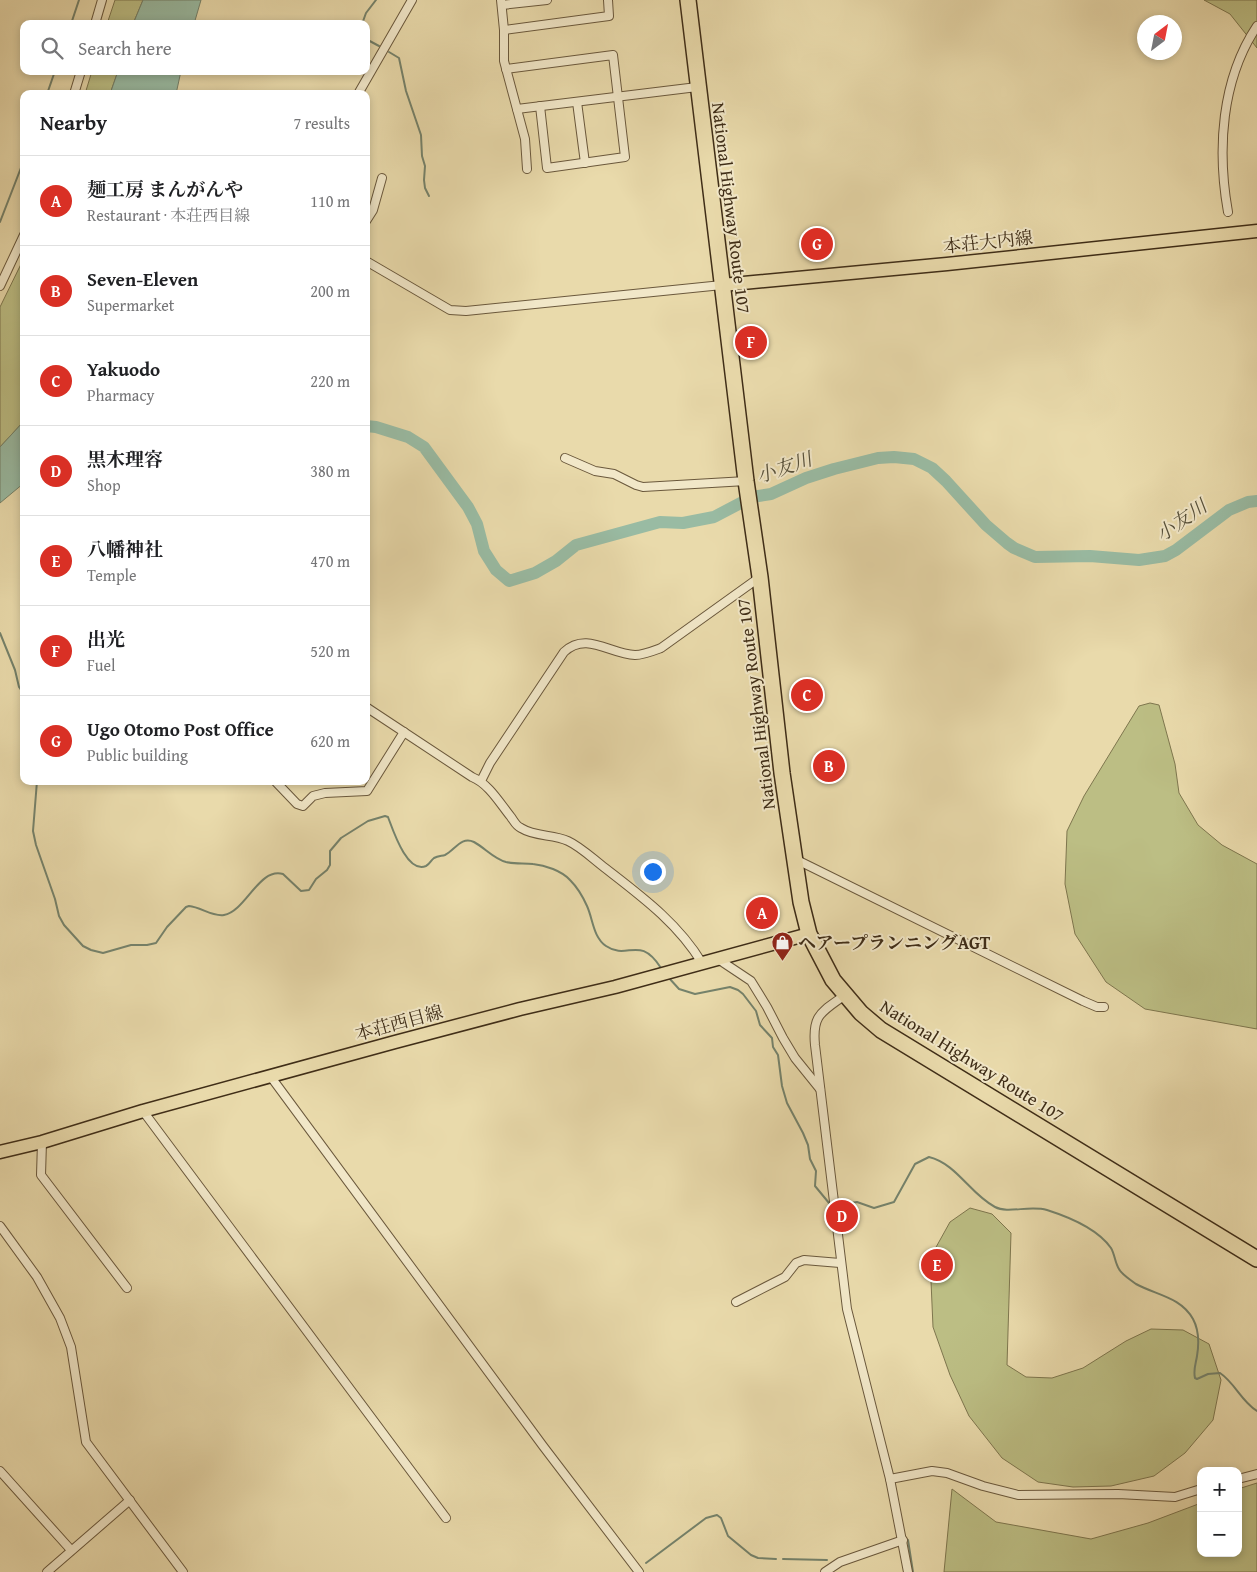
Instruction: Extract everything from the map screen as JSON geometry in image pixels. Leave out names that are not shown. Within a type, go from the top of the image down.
[{"type":"highway","name":"National Highway Route 107","points":[[688,0],[697,87],[760,578],[782,773],[801,902],[809,934],[824,965],[845,995],[861,1013],[882,1030],[1257,1259]]},
{"type":"main road","name":"本荘大内線","points":[[722,285],[947,264],[1257,231]]},
{"type":"main road","name":"本荘西目線","points":[[0,1152],[42,1142],[143,1111],[510,1012],[702,964],[809,934]]},
{"type":"street","points":[[96,20],[102,0]]},
{"type":"street","points":[[370,73],[412,0]]},
{"type":"street","points":[[526,169],[525,139],[504,61],[502,2],[547,0]]},
{"type":"street","points":[[504,30],[609,16],[608,0]]},
{"type":"street","points":[[1228,212],[1222,163],[1227,102],[1246,42],[1257,26]]},
{"type":"street","points":[[506,69],[613,55],[625,157],[547,168],[540,106]]},
{"type":"street","points":[[75,90],[80,75]]},
{"type":"street","points":[[360,90],[369,75]]},
{"type":"street","points":[[517,109],[697,87]]},
{"type":"street","points":[[577,102],[585,163]]},
{"type":"street","points":[[370,215],[382,178]]},
{"type":"street","points":[[0,286],[20,244]]},
{"type":"street","points":[[370,262],[450,310],[466,311],[722,285]]},
{"type":"street","points":[[565,458],[595,471],[614,474],[643,487],[747,485]]},
{"type":"street","points":[[481,780],[490,762],[529,702],[571,645],[579,643],[591,644],[635,655],[655,650],[671,641],[760,578]]},
{"type":"street","points":[[370,709],[481,780],[519,828],[570,842],[656,909],[691,945],[702,964]]},
{"type":"street","points":[[279,785],[297,804],[304,806],[313,796],[325,793],[367,791],[404,732]]},
{"type":"street","points":[[795,859],[1083,1001],[1097,1007],[1104,1007]]},
{"type":"street","points":[[718,959],[751,981],[783,1038],[820,1088]]},
{"type":"street","points":[[845,995],[821,1013],[814,1023],[814,1035],[840,1263],[851,1327],[890,1479],[908,1572]]},
{"type":"street","points":[[271,1077],[543,1446],[639,1572]]},
{"type":"street","points":[[143,1111],[446,1518]]},
{"type":"street","points":[[42,1142],[41,1175],[127,1288]]},
{"type":"street","points":[[0,1226],[37,1277],[60,1318],[71,1347],[86,1442],[183,1572]]},
{"type":"street","points":[[736,1302],[785,1277],[796,1263],[804,1260],[840,1263]]},
{"type":"street","points":[[0,1471],[71,1550]]},
{"type":"street","points":[[890,1479],[932,1471],[948,1473],[983,1486],[1018,1495],[1118,1494],[1175,1497],[1197,1490]]},
{"type":"street","points":[[1242,1478],[1257,1474]]},
{"type":"street","points":[[47,1572],[130,1500]]},
{"type":"street","points":[[824,1572],[840,1562],[903,1540]]},
{"type":"green space","points":[[115,0],[143,0],[135,20],[108,20]]},
{"type":"green space","points":[[1204,0],[1257,0],[1257,48],[1230,14]]},
{"type":"green space","points":[[91,75],[117,75],[111,90],[86,90]]},
{"type":"green space","points":[[20,266],[20,425],[0,447],[0,307]]},
{"type":"green space","points":[[1150,703],[1159,705],[1175,764],[1179,793],[1198,825],[1222,845],[1257,864],[1257,1029],[1145,1009],[1106,982],[1075,934],[1065,884],[1067,831],[1084,796],[1139,706]]},
{"type":"green space","points":[[970,1208],[992,1214],[1011,1233],[1007,1365],[1026,1377],[1052,1378],[1083,1368],[1126,1341],[1151,1329],[1183,1330],[1209,1344],[1221,1380],[1213,1420],[1185,1453],[1154,1476],[1111,1486],[1073,1487],[1038,1482],[1002,1458],[969,1416],[950,1375],[933,1327],[930,1258],[950,1222]]},
{"type":"green space","points":[[1257,1483],[1257,1572],[944,1572],[952,1489],[996,1522],[1091,1539],[1148,1523],[1197,1505],[1197,1557],[1242,1557],[1242,1488]]},
{"type":"shaded area","points":[[143,0],[201,0],[195,20],[135,20]]},
{"type":"shaded area","points":[[117,75],[180,75],[177,90],[111,90]]},
{"type":"shaded area","points":[[20,425],[20,486],[0,503],[0,447]]},
{"type":"waterway","points":[[72,20],[79,0]]},
{"type":"waterway","points":[[363,20],[366,13],[376,0]]},
{"type":"waterway","points":[[370,41],[379,46]]},
{"type":"waterway","points":[[389,52],[399,58],[406,91],[421,135],[422,156],[425,166],[425,188],[429,196]]},
{"type":"waterway","points":[[48,90],[54,75]]},
{"type":"waterway","points":[[0,222],[20,170]]},
{"type":"waterway","name":"小友川","points":[[370,426],[408,437],[424,447],[468,507],[477,524],[484,551],[496,570],[509,581],[535,573],[556,561],[576,545],[660,522],[683,523],[714,517],[752,497],[771,494],[806,478],[878,458],[914,459],[932,468],[986,525],[1014,548],[1035,557],[1090,556],[1139,560],[1165,556],[1176,550],[1229,510],[1248,502],[1257,501]]},
{"type":"waterway","points":[[0,633],[15,670],[20,688]]},
{"type":"waterway","points":[[37,785],[33,831],[59,916],[64,925],[83,946],[91,950],[103,953],[131,945],[156,943],[167,927],[189,906],[220,915],[232,912],[260,883],[274,874],[283,874],[301,891],[309,890],[316,879],[327,870],[330,865],[330,851],[341,838],[368,821],[385,816],[388,817],[397,840],[407,857],[413,864],[419,867],[426,866],[434,858],[449,853],[458,844],[469,841],[478,844],[502,861],[538,865],[558,871],[567,877],[580,892],[598,938],[606,946],[614,950],[640,950],[646,952],[661,968]]},
{"type":"waterway","points":[[669,978],[679,989],[695,994],[730,987],[738,990],[756,1011],[760,1025],[772,1038],[773,1047],[778,1055],[782,1086],[787,1103],[803,1133],[808,1145],[810,1159],[816,1171],[815,1186],[829,1203]]},
{"type":"waterway","points":[[838,1205],[857,1202],[874,1208],[894,1202],[915,1164],[929,1157],[956,1172],[978,1195],[995,1207],[1006,1210],[1033,1208],[1047,1210],[1082,1224],[1098,1235],[1111,1248],[1118,1267],[1124,1275],[1136,1284],[1175,1301],[1188,1312],[1195,1323],[1198,1337],[1198,1351],[1194,1369],[1195,1378],[1220,1373],[1251,1407],[1257,1411]]},
{"type":"waterway","points":[[646,1563],[706,1518],[717,1515],[721,1518],[728,1536],[751,1555],[758,1558],[776,1559]]},
{"type":"waterway","points":[[908,1540],[913,1572]]},
{"type":"waterway","points":[[783,1559],[827,1560]]},
{"type":"place","name":"Ugo Otomo Post Office","points":[[817,244]]},
{"type":"place","name":"出光","points":[[751,342]]},
{"type":"place","name":"Yakuodo","points":[[807,695]]},
{"type":"place","name":"Seven-Eleven","points":[[829,766]]},
{"type":"place","name":"麺工房 まんがんや","points":[[762,913]]},
{"type":"place","name":"ヘアープランニングAGT","points":[[782,962]]},
{"type":"place","name":"黒木理容","points":[[842,1216]]},
{"type":"place","name":"八幡神社","points":[[937,1265]]}]
